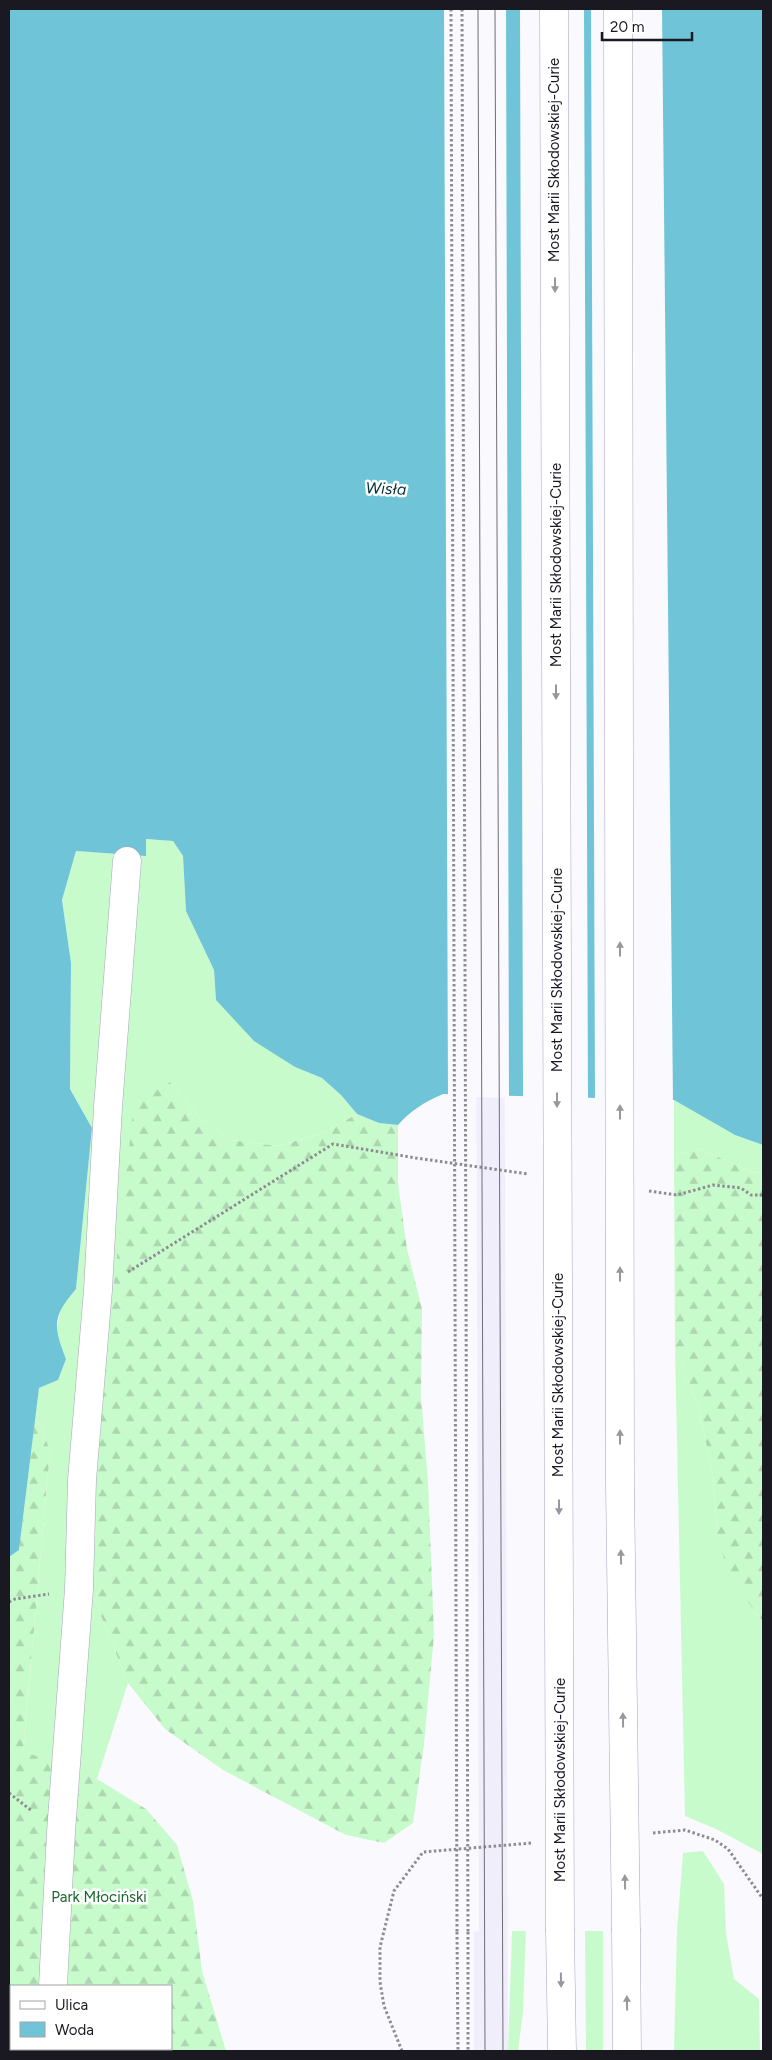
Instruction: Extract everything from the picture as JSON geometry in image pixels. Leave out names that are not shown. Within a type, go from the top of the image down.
[{"type":"main road","name":"Most Marii Skłodowskiej-Curie","points":[[554,9],[560,1931],[562,2051]]},
{"type":"main road","points":[[618,9],[620,1485],[627,2051]]},
{"type":"main road","points":[[53,1985],[62,1822],[79,1589],[82,1480],[98,1290],[108,1107],[127,861]]},
{"type":"path","points":[[451,9],[458,2051]]},
{"type":"path","points":[[462,9],[468,2051]]},
{"type":"path","points":[[98,1290],[333,1144],[532,1175]]},
{"type":"path","points":[[648,1191],[677,1195],[713,1185],[741,1188],[751,1195],[763,1195]]},
{"type":"path","points":[[9,1602],[15,1599],[79,1589]]},
{"type":"path","points":[[402,2051],[384,2006],[380,1982],[380,1947],[394,1891],[423,1852]]},
{"type":"shaded area","points":[[473,9],[501,9],[508,2051],[474,2051],[474,1932],[479,1931]]},
{"type":"green space","points":[[146,839],[173,841],[183,856],[186,911],[214,970],[216,1000],[295,1067],[322,1078],[341,1095],[357,1114],[321,1134],[277,1146],[231,1140],[200,1118],[170,1082],[82,1569],[128,1683],[97,1779],[23,1752],[50,1451],[41,1426],[35,1419],[39,1388],[58,1380],[66,1359],[56,1334],[61,1307],[76,1289],[92,1128],[70,1089],[71,963],[62,900],[76,851],[145,856]]},
{"type":"green space","points":[[170,1082],[200,1118],[231,1140],[277,1146],[321,1134],[357,1114],[379,1123],[398,1125],[398,1183],[407,1249],[422,1309],[421,1396],[428,1482],[434,1635],[424,1744],[413,1823],[384,1843],[346,1835],[223,1770],[165,1729],[128,1683],[82,1569],[134,1104]]},
{"type":"green space","points":[[674,1100],[735,1135],[763,1145],[763,1172],[754,1173],[700,1149],[674,1154]]},
{"type":"green space","points":[[700,1149],[754,1173],[763,1172],[763,1621],[727,1570],[717,1532],[713,1475],[698,1406],[675,1348],[674,1154]]},
{"type":"green space","points":[[675,1348],[698,1406],[713,1475],[717,1532],[757,1615],[763,1621],[763,1854],[716,1829],[685,1816]]},
{"type":"green space","name":"Park Młociński","points":[[35,1419],[41,1426],[50,1451],[23,1751],[97,1779],[146,1809],[177,1845],[193,1901],[202,1971],[226,2051],[9,2051],[9,1557],[19,1550]]},
{"type":"green space","points":[[703,1851],[724,1884],[726,1933],[734,1979],[759,1999],[760,2051],[674,2051],[677,1931],[683,1853]]},
{"type":"green space","points":[[512,1931],[526,1931],[523,2012],[518,2051],[508,2051]]},
{"type":"green space","points":[[585,1931],[603,1931],[603,2051],[586,2051]]},
{"type":"water","name":"Wisła","points":[[9,9],[763,9],[763,1145],[735,1135],[674,1100],[443,1094],[419,1107],[398,1125],[379,1123],[357,1114],[341,1095],[322,1078],[295,1067],[254,1041],[216,1000],[214,970],[186,911],[183,856],[173,841],[146,839],[146,856],[76,851],[62,900],[71,963],[70,1089],[92,1128],[76,1289],[62,1307],[57,1322],[57,1330],[66,1359],[58,1380],[39,1388],[19,1550],[9,1557]]},
{"type":"pier","points":[[444,9],[506,9],[509,1098],[448,1096]]},
{"type":"pier","points":[[520,9],[584,9],[588,1100],[523,1098]]},
{"type":"pier","points":[[591,9],[662,9],[673,1103],[595,1100]]},
{"type":"tram line","points":[[478,9],[485,2051]]},
{"type":"tram line","points":[[495,9],[503,2051]]}]
